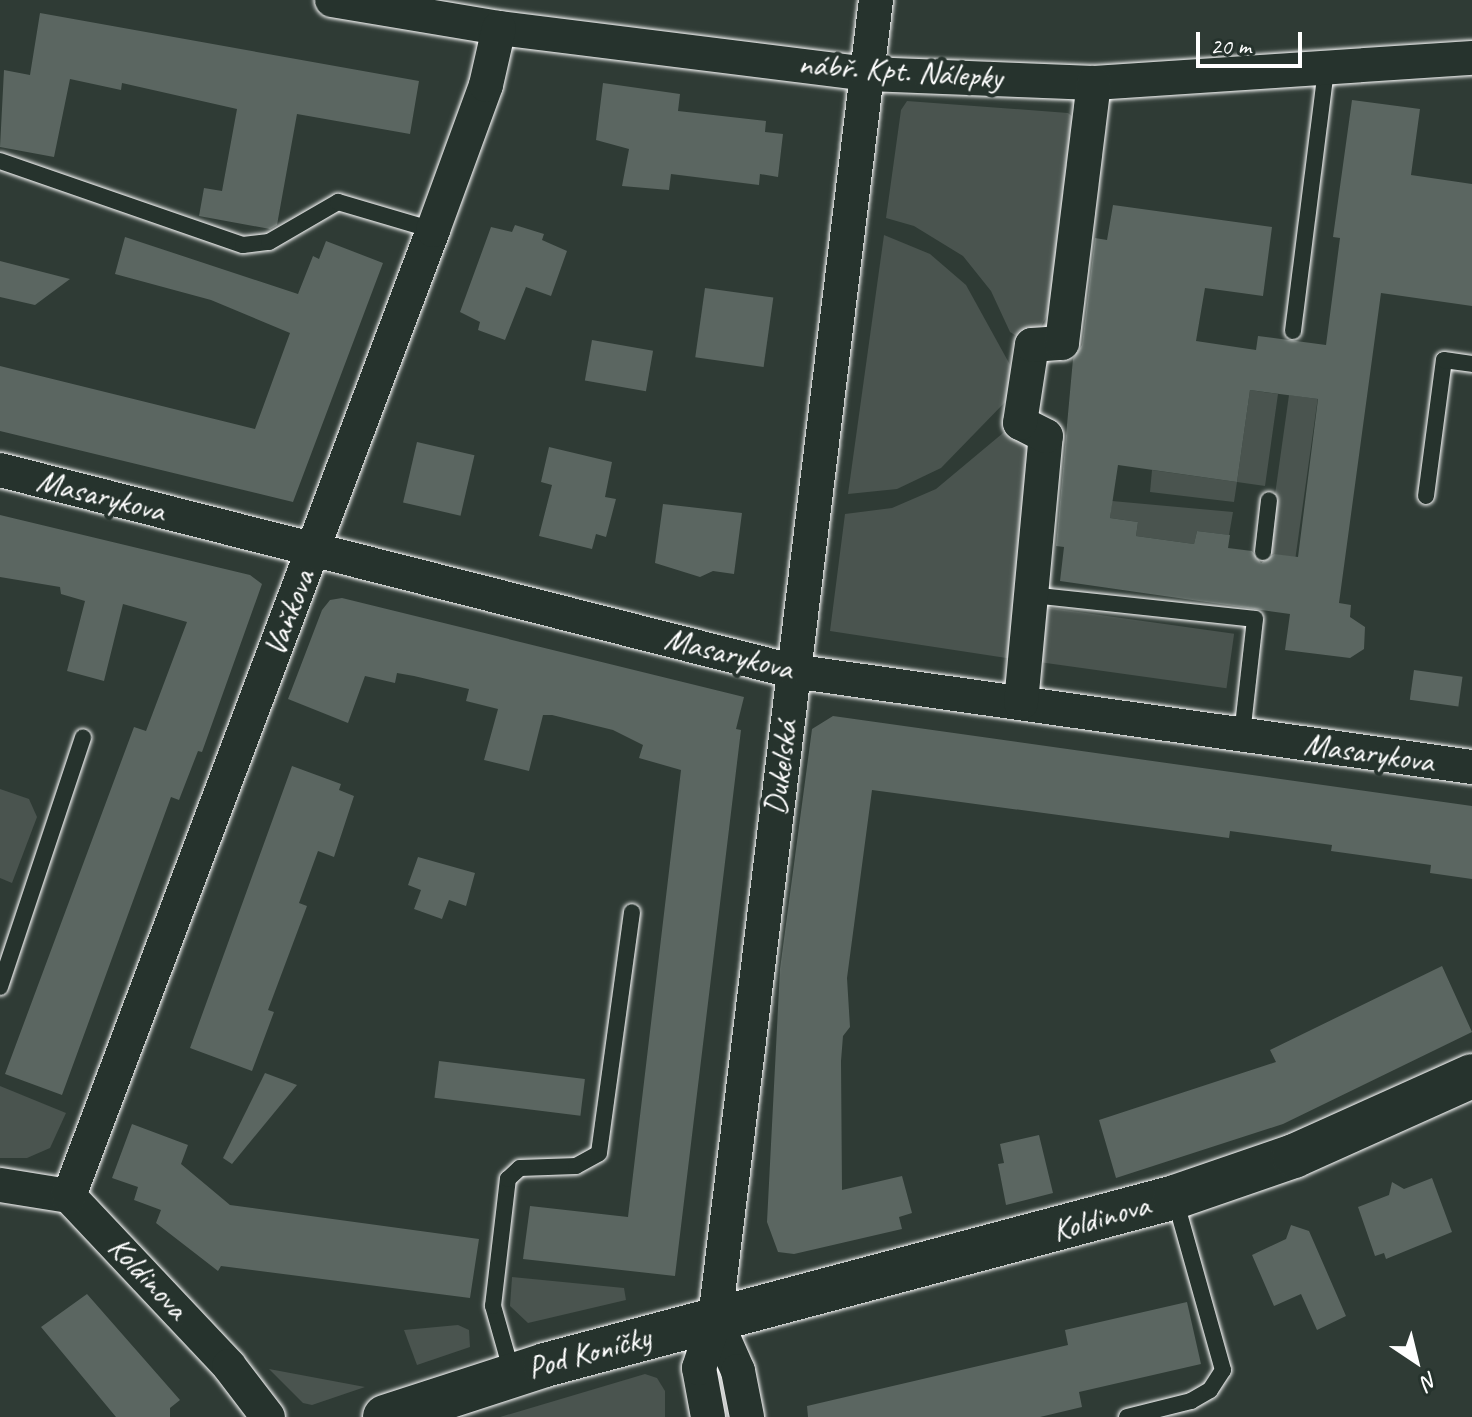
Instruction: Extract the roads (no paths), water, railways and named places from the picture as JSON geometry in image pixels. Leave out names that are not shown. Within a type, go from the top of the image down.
[{"type":"street","name":"nábř. Kpt. Nálepky","points":[[332,0],[499,28],[868,74],[1094,83],[1472,58]]},
{"type":"street","name":"Dukelská","points":[[708,1417],[699,1368],[715,1319],[874,10]]},
{"type":"street","name":"Vaňkova","points":[[69,1196],[433,230],[486,85],[499,28]]},
{"type":"street","points":[[1021,703],[1046,436],[1020,423],[1021,413],[1032,345],[1062,343],[1094,83]]},
{"type":"street","name":"Masarykova","points":[[0,470],[792,671],[1472,767]]},
{"type":"street","name":"Koldinova","points":[[715,1319],[1175,1197],[1294,1156],[1472,1076]]},
{"type":"street","points":[[0,1185],[69,1196]]},
{"type":"street","name":"Koldinova","points":[[69,1196],[220,1356],[268,1417]]},
{"type":"street","points":[[715,1319],[738,1371],[747,1417]]},
{"type":"street","name":"Pod Koníčky","points":[[385,1417],[465,1403],[513,1374],[715,1319]]},
{"type":"lane","points":[[1293,331],[1326,70]]},
{"type":"lane","points":[[0,161],[243,245],[269,242],[338,202],[433,230]]},
{"type":"lane","points":[[1426,496],[1444,360],[1472,364]]},
{"type":"lane","points":[[1263,552],[1269,500]]},
{"type":"lane","points":[[1031,595],[1256,614],[1242,735]]},
{"type":"lane","points":[[0,987],[83,737]]},
{"type":"lane","points":[[513,1374],[493,1306],[508,1179],[520,1168],[576,1166],[599,1153],[632,912]]},
{"type":"lane","points":[[1127,1417],[1191,1401],[1210,1390],[1223,1370],[1175,1197]]}]
